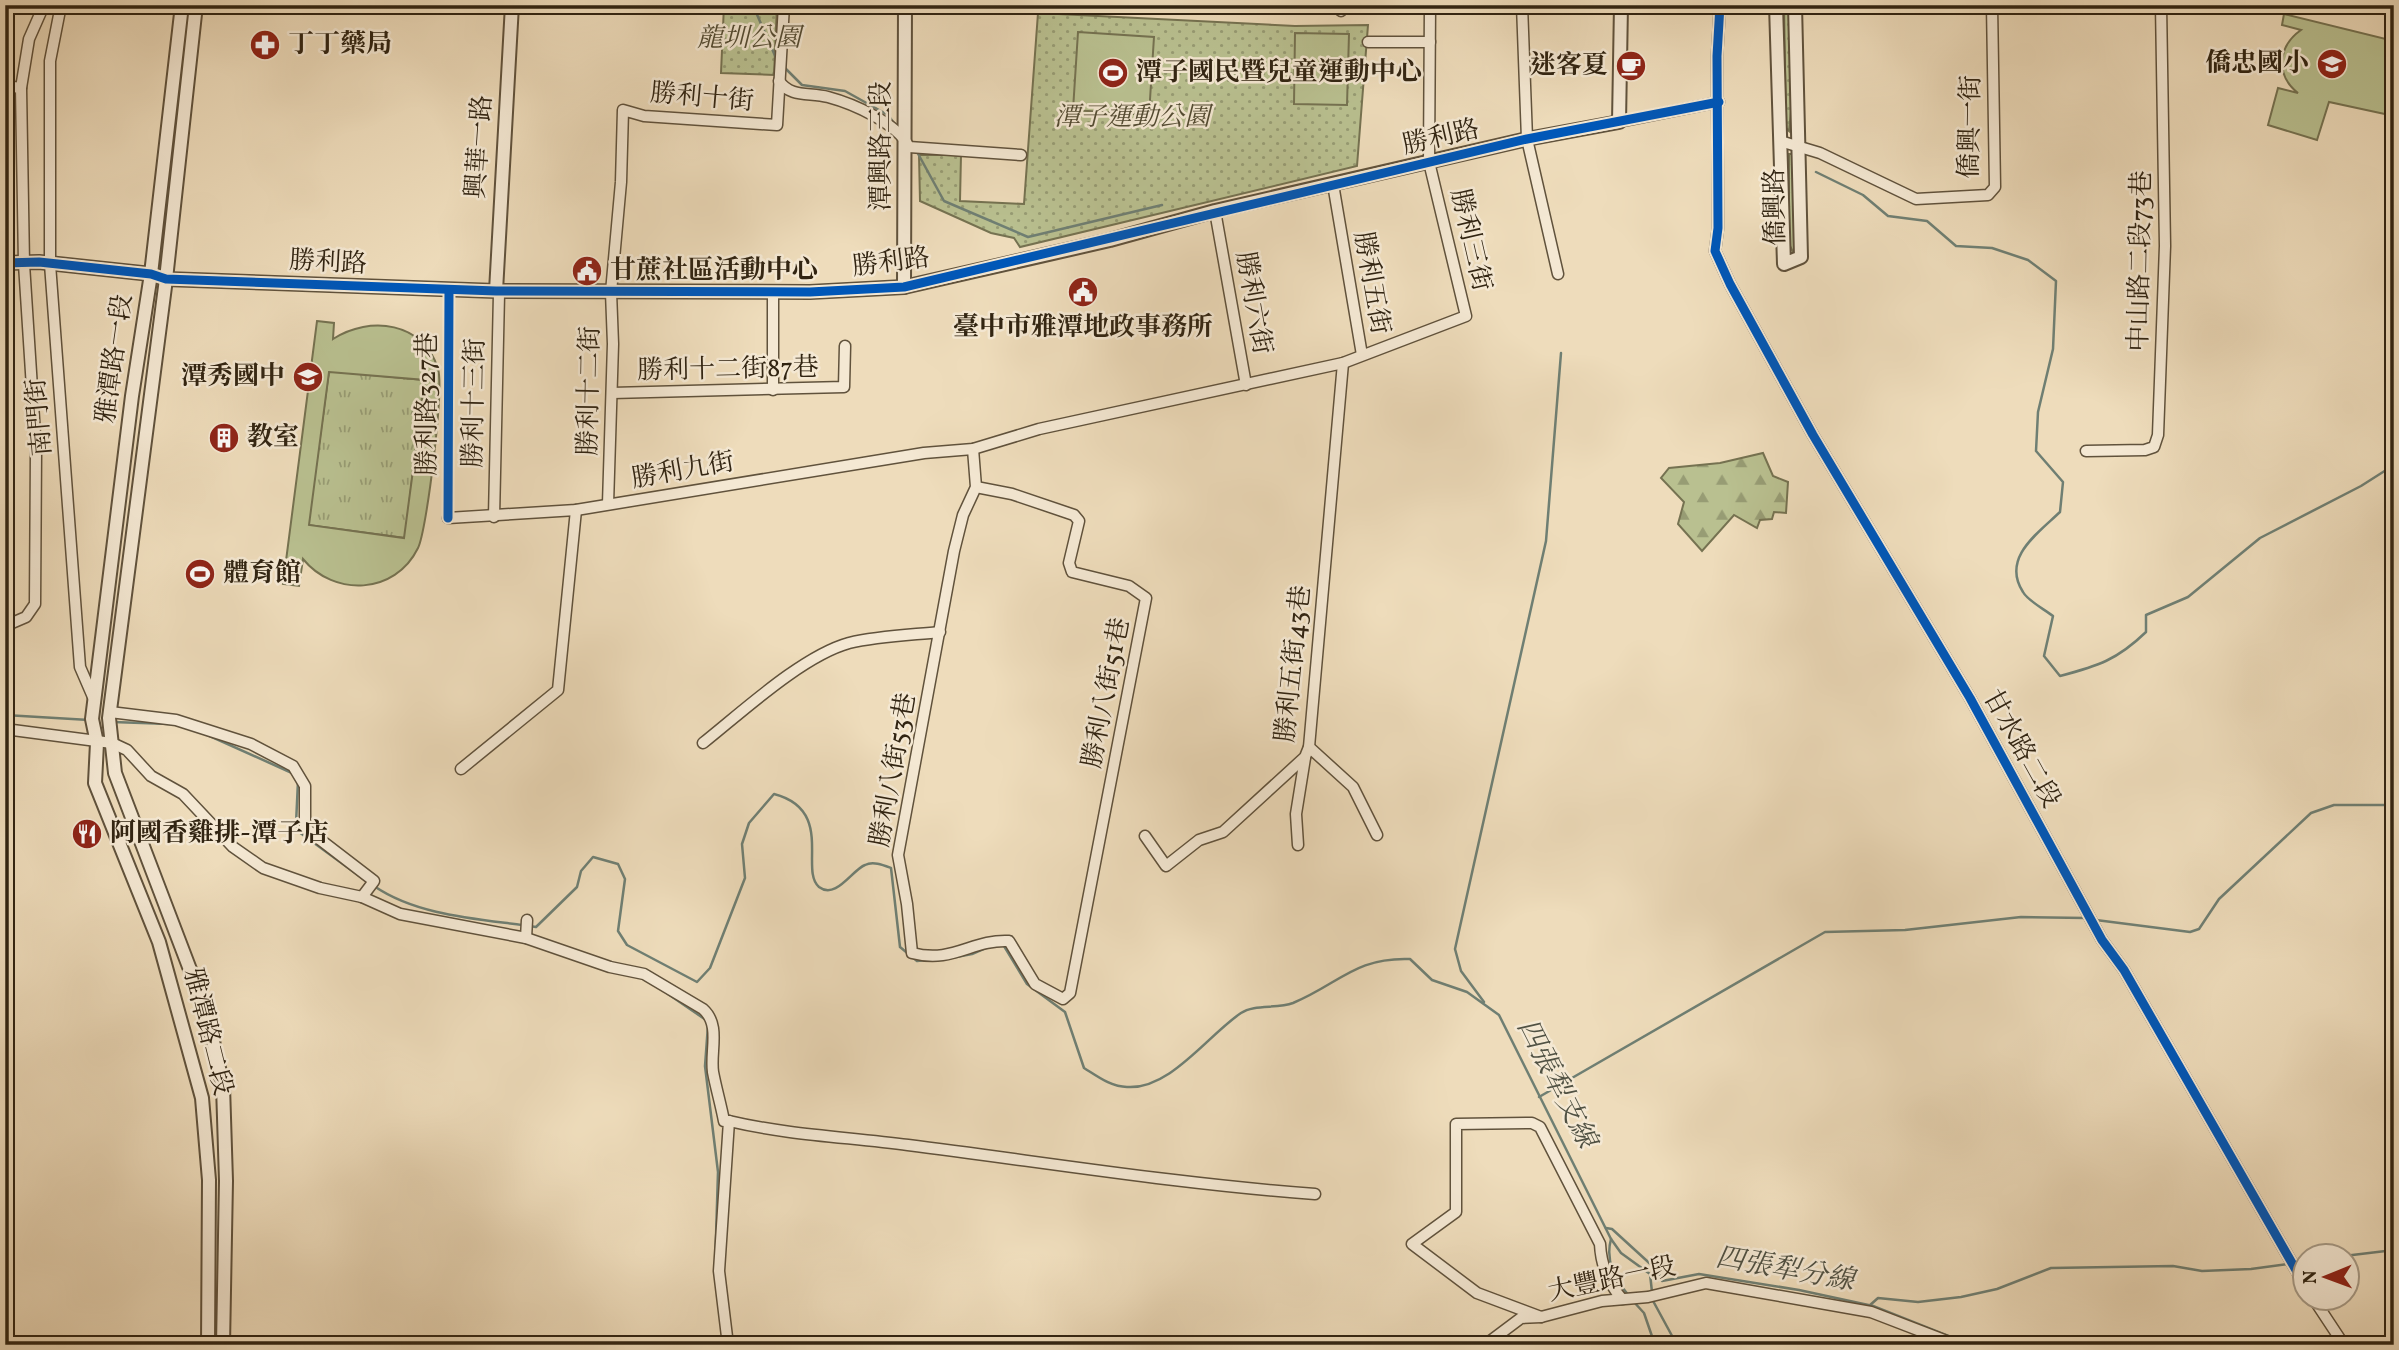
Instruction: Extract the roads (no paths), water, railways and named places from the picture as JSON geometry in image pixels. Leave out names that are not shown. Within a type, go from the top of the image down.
[{"type":"street","points":[[5,626],[26,617],[35,604],[36,450],[24,264],[20,88],[29,39],[44,5]]},
{"type":"street","name":"南門街","points":[[61,5],[50,61],[50,264],[80,667],[93,697]]},
{"type":"street","name":"雅潭路一段","points":[[92,719],[132,396],[151,274],[182,5]]},
{"type":"street","name":"雅潭路一段","points":[[112,743],[110,720],[166,279],[196,5]]},
{"type":"street","name":"興華一路","points":[[496,291],[512,5]]},
{"type":"street","points":[[784,5],[779,81],[793,93],[825,96],[848,104],[921,148],[1021,155]]},
{"type":"street","name":"潭興路三段","points":[[904,287],[905,5]]},
{"type":"street","name":"勝利三街","points":[[1362,355],[1466,316],[1429,162],[1430,5]]},
{"type":"street","points":[[1522,5],[1527,139],[1558,274]]},
{"type":"street","points":[[1619,122],[1621,5]]},
{"type":"street","points":[[1719,102],[1717,56],[1720,5]]},
{"type":"street","name":"僑興路","points":[[1776,5],[1784,264],[1801,257],[1795,5]]},
{"type":"street","name":"僑興一街","points":[[1780,141],[1798,144],[1913,198],[1988,195],[1995,187],[1992,5]]},
{"type":"street","name":"中山路二段73巷","points":[[2086,452],[2145,450],[2154,447],[2158,435],[2165,246],[2161,5]]},
{"type":"street","points":[[1368,42],[1430,42]]},
{"type":"street","name":"勝利十街","points":[[623,110],[644,116],[777,125],[779,81]]},
{"type":"street","points":[[5,86],[20,88]]},
{"type":"street","name":"勝利路","points":[[5,263],[50,264],[151,274],[166,279],[496,291],[773,291],[904,287],[1527,139],[1719,102]]},
{"type":"street","name":"甘水路二段","points":[[1719,102],[1718,228],[1715,251],[1730,284],[1813,435],[1963,687],[2102,940],[2124,970],[2290,1262]]},
{"type":"street","name":"勝利十二街","points":[[608,504],[612,393],[611,292],[621,182],[623,110]]},
{"type":"street","name":"勝利五街","points":[[1246,385],[1343,363],[1362,355],[1333,184]]},
{"type":"street","name":"勝利六街","points":[[1039,429],[1246,385],[1216,211]]},
{"type":"street","name":"勝利十三街","points":[[494,517],[499,294],[496,291]]},
{"type":"street","points":[[773,291],[773,390]]},
{"type":"street","name":"勝利十二街87巷","points":[[612,393],[844,387],[845,345]]},
{"type":"street","name":"勝利五街43巷","points":[[1145,836],[1166,866],[1199,840],[1223,832],[1307,752],[1343,363]]},
{"type":"street","name":"勝利九街","points":[[448,518],[576,510],[924,453],[972,449],[1039,429]]},
{"type":"street","points":[[972,449],[976,487]]},
{"type":"street","name":"勝利八街53巷","points":[[976,487],[962,515],[954,551],[898,855],[912,953],[929,958],[961,953],[991,940],[1009,941],[1035,984],[1063,999],[1070,993]]},
{"type":"street","name":"勝利八街51巷","points":[[976,487],[1012,494],[1074,515],[1079,521],[1069,563],[1072,572],[1129,586],[1146,598],[1070,993]]},
{"type":"street","points":[[461,769],[558,690],[576,510]]},
{"type":"street","points":[[704,743],[766,692],[827,653],[847,644],[940,632]]},
{"type":"street","name":"雅潭路二段","points":[[92,719],[96,738],[95,783],[159,942],[186,1028],[202,1098],[209,1180],[208,1345]]},
{"type":"street","points":[[110,720],[176,720],[251,744],[293,766],[304,786],[305,828],[373,881],[362,897]]},
{"type":"street","points":[[5,729],[96,738],[127,750],[151,776],[183,794],[246,859],[263,869],[320,888],[362,897],[400,914],[526,938],[610,967],[644,974],[710,1016],[714,1028],[713,1069],[724,1121],[774,1131],[905,1144],[1227,1188],[1315,1194]]},
{"type":"street","name":"雅潭路二段","points":[[112,743],[115,773],[207,1014],[223,1086],[226,1181],[223,1345]]},
{"type":"street","points":[[1298,845],[1296,814],[1307,752],[1353,787],[1377,835]]},
{"type":"street","points":[[526,938],[527,920]]},
{"type":"street","points":[[728,1345],[719,1271],[729,1121]]},
{"type":"street","points":[[1541,1317],[1476,1293],[1412,1244],[1455,1212],[1456,1124],[1532,1124],[1540,1127],[1600,1244],[1601,1258],[1610,1285],[1622,1299]]},
{"type":"street","name":"大豐路一段","points":[[1485,1345],[1521,1318],[1541,1317],[1622,1299],[1648,1297],[1694,1284],[1719,1284],[1824,1306],[1871,1312],[1957,1345]]},
{"type":"street","points":[[2323,1312],[2344,1345]]},
{"type":"waterway","points":[[749,5],[755,10],[776,58]]},
{"type":"waterway","points":[[783,66],[802,85],[845,91],[888,115],[896,126]]},
{"type":"waterway","points":[[916,150],[944,201],[1028,237],[1162,205]]},
{"type":"waterway","points":[[1816,172],[1863,195],[1888,216],[1927,221],[1956,246],[1992,248],[2028,260],[2056,281],[2053,349],[2038,412],[2036,451],[2063,482],[2060,512],[2025,547],[2016,568],[2017,580],[2025,595],[2053,616],[2044,656],[2060,676],[2116,656],[2146,632],[2146,615],[2188,597],[2260,538],[2361,486],[2394,465]]},
{"type":"waterway","points":[[1484,1002],[1461,971],[1455,949],[1546,541],[1561,353]]},
{"type":"waterway","points":[[5,715],[89,720]]},
{"type":"waterway","name":"四張犁支線","points":[[113,722],[170,724]]},
{"type":"waterway","name":"四張犁支線","points":[[203,733],[292,773]]},
{"type":"waterway","name":"四張犁支線","points":[[298,781],[296,824],[299,832],[362,878]]},
{"type":"waterway","name":"四張犁支線","points":[[374,886],[392,896],[431,910],[473,919],[536,927],[577,887],[581,871],[593,857],[618,864],[625,879],[618,931],[627,945],[697,982],[710,968],[745,878],[742,844],[749,823],[774,794],[793,802],[804,813],[810,826],[814,879],[819,887],[832,890],[868,864],[891,868],[900,947],[917,961],[927,960]]},
{"type":"waterway","points":[[2096,920],[2190,932],[2199,929],[2219,899],[2311,813],[2334,805],[2394,805]]},
{"type":"waterway","points":[[1539,1097],[1825,932],[1905,930],[2021,917],[2086,918]]},
{"type":"waterway","name":"四張犁支線","points":[[1004,946],[1027,984],[1065,1012],[1084,1068],[1121,1087],[1143,1086],[1173,1071],[1246,1010],[1293,1003],[1348,973],[1375,962],[1410,959],[1432,980],[1467,992],[1499,1015],[1611,1239],[1621,1253],[1650,1274],[1652,1292]]},
{"type":"waterway","name":"四張犁支線","points":[[951,958],[972,954],[988,947]]},
{"type":"waterway","points":[[668,994],[706,1020]]},
{"type":"waterway","points":[[708,1025],[705,1066],[718,1172],[715,1269]]},
{"type":"waterway","name":"四張犁分線","points":[[1606,1228],[1612,1229],[1658,1271],[1662,1281],[1699,1274],[1799,1290],[1873,1306],[1971,1345]]},
{"type":"waterway","points":[[1611,1239],[1609,1255],[1612,1269],[1629,1296]]},
{"type":"waterway","points":[[2360,1254],[2394,1250]]},
{"type":"waterway","points":[[1869,1306],[1878,1298],[1918,1302],[1961,1297],[1997,1289],[2051,1268],[2173,1266],[2202,1271],[2288,1264]]},
{"type":"waterway","points":[[1652,1299],[1677,1345]]},
{"type":"waterway","points":[[1633,1301],[1644,1313],[1655,1345]]},
{"type":"waterway","points":[[722,1332],[723,1345]]},
{"type":"place","name":"丁丁藥局","points":[[265,45]]},
{"type":"place","name":"僑忠國小","points":[[2332,64]]},
{"type":"place","name":"迷客夏","points":[[1631,66]]},
{"type":"place","name":"潭子國民暨兒童運動中心","points":[[1113,73]]},
{"type":"place","name":"甘蔗社區活動中心","points":[[587,271]]},
{"type":"place","name":"臺中市雅潭地政事務所","points":[[1083,292]]},
{"type":"place","name":"潭秀國中","points":[[308,377]]},
{"type":"place","name":"教室","points":[[224,438]]},
{"type":"place","name":"體育館","points":[[200,574]]},
{"type":"place","name":"阿國香雞排-潭子店","points":[[87,834]]},
{"type":"park label","name":"龍圳公園","points":[[749,39]]},
{"type":"park label","name":"潭子運動公園","points":[[1132,118]]}]
